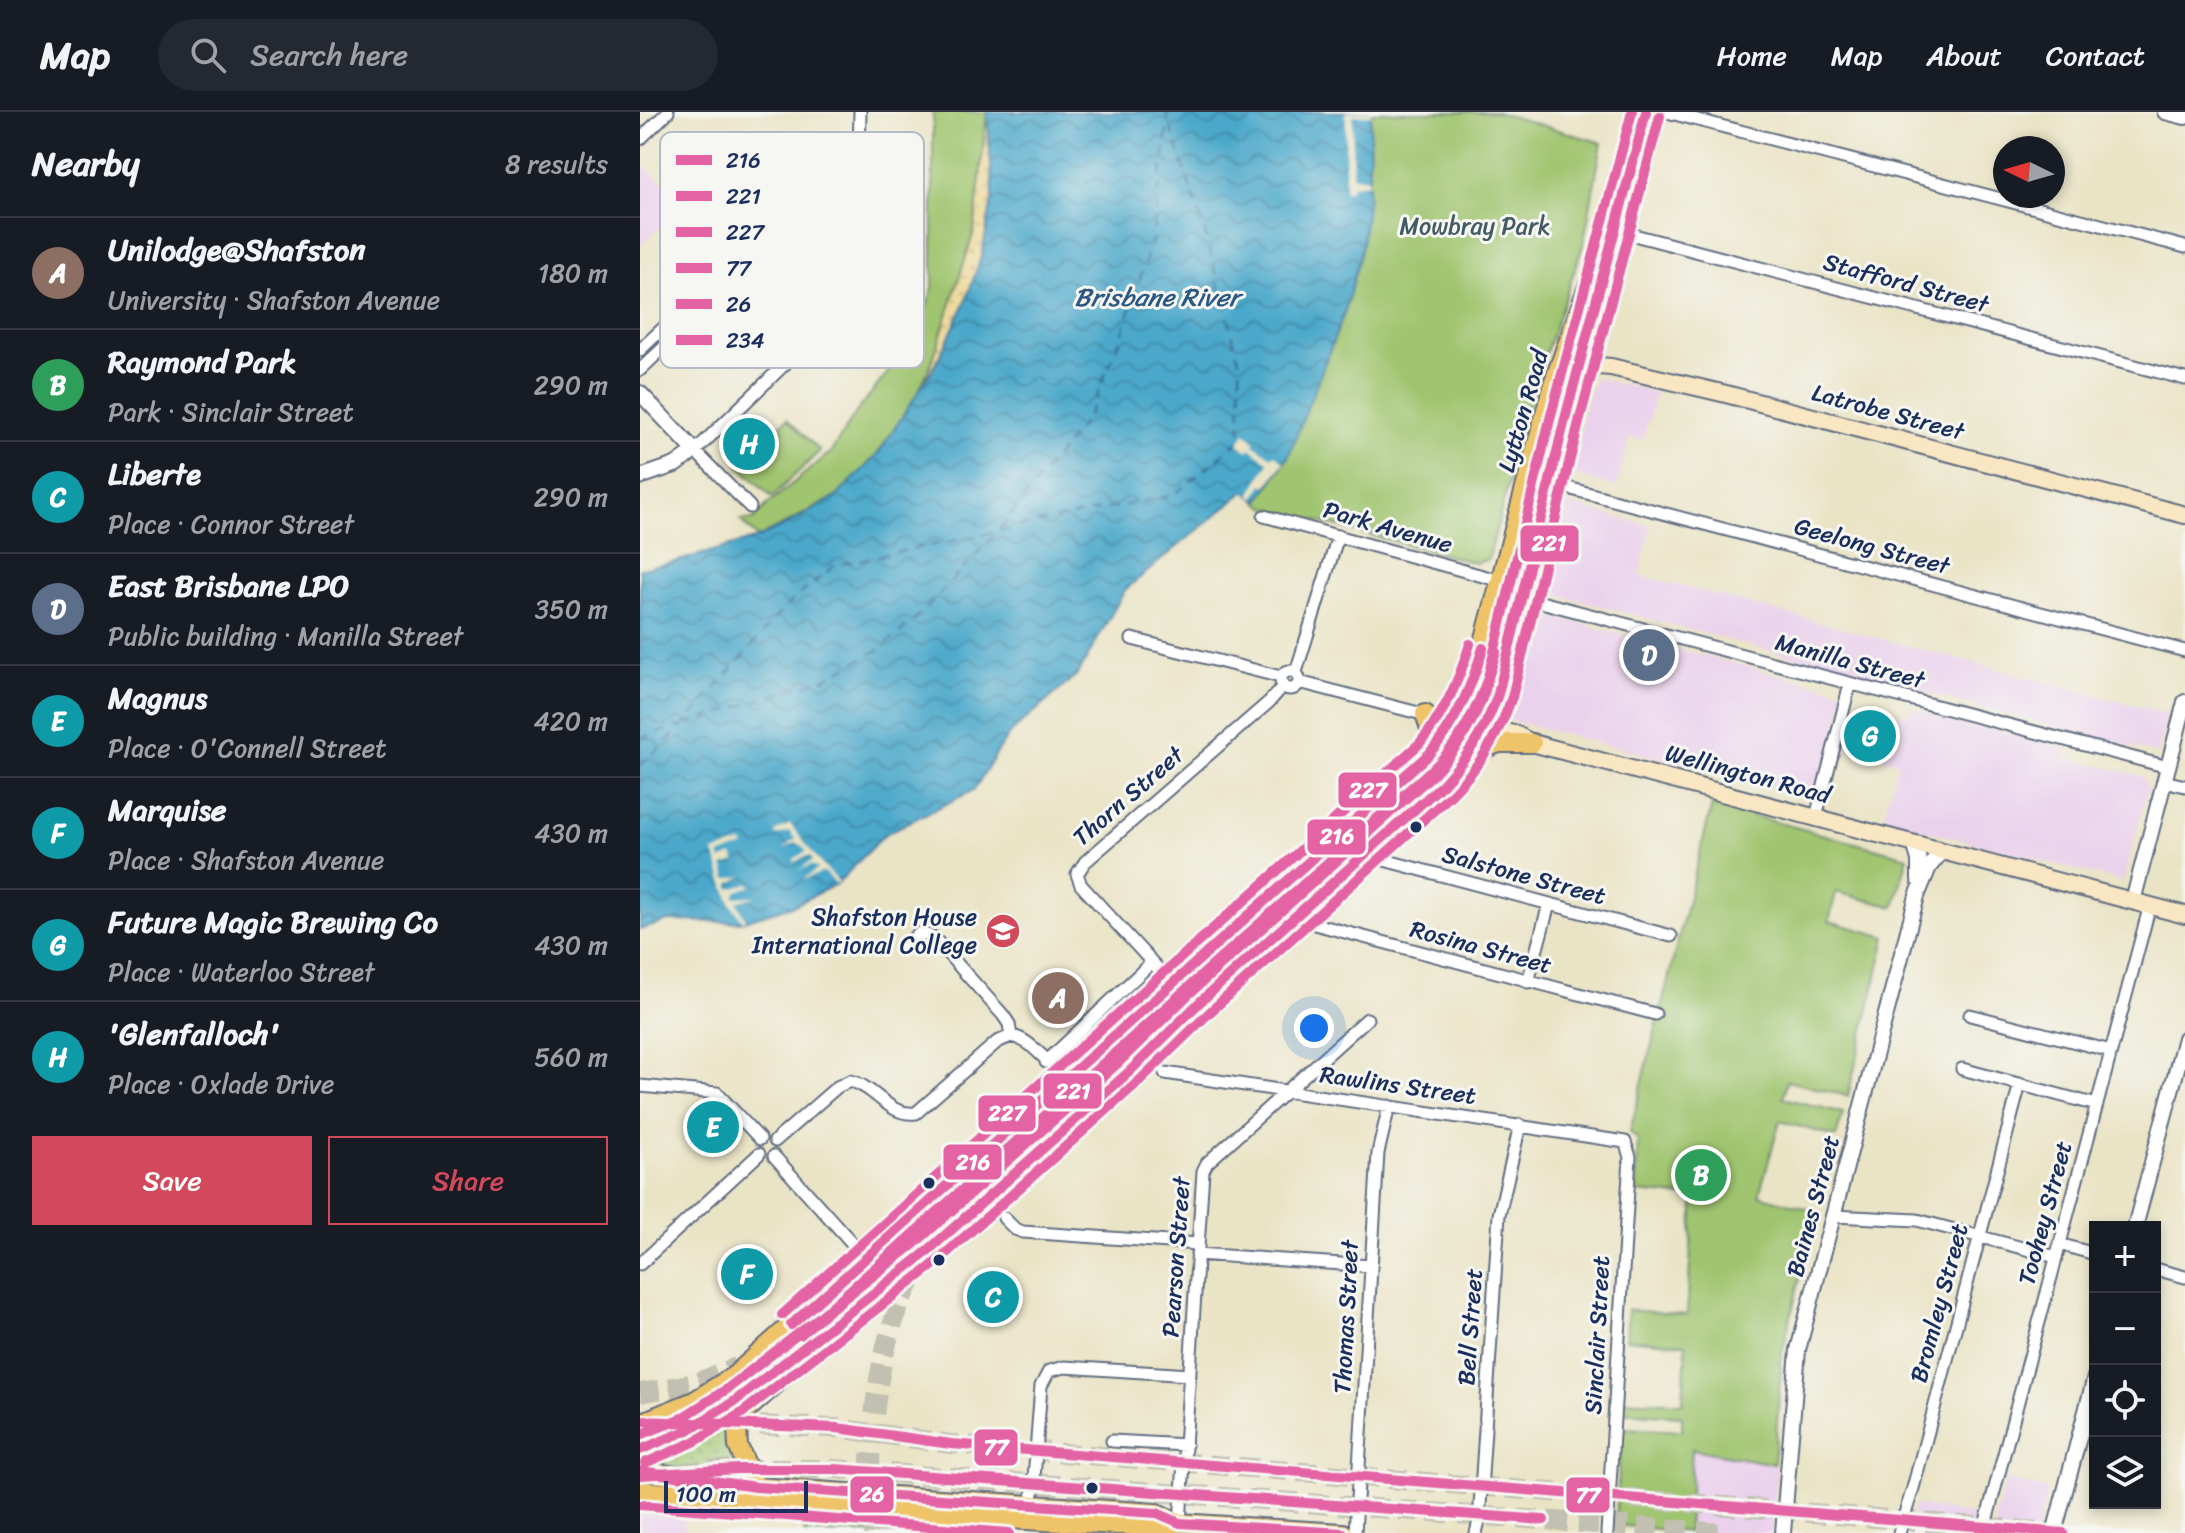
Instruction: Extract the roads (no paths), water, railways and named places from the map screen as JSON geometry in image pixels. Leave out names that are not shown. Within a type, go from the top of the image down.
[{"type":"highway","points":[[1200,1002],[1165,1023],[1003,1169],[964,1198],[1307,879],[1316,856]]},
{"type":"main road","name":"Lytton Road","points":[[640,1423],[679,1409],[720,1386],[1436,746],[1453,722],[1473,683],[1545,411],[1592,274],[1635,112]]},
{"type":"main road","name":"Lytton Road","points":[[804,1348],[923,1255],[988,1199],[1129,1072],[1200,1002],[1443,784],[1470,753],[1485,728],[1498,694],[1577,372],[1646,112]]},
{"type":"main road","name":"Latrobe Street","points":[[1577,372],[1594,367],[1611,367],[2185,515]]},
{"type":"main road","points":[[1545,411],[1558,402],[1564,384],[1577,372]]},
{"type":"main road","points":[[1425,714],[1436,746]]},
{"type":"main road","name":"Wellington Road","points":[[1453,722],[1515,734],[1532,743],[2185,915]]},
{"type":"main road","points":[[1470,753],[1496,743],[1532,743]]},
{"type":"main road","points":[[645,1448],[714,1416],[804,1348]]},
{"type":"main road","points":[[756,1487],[736,1438],[738,1421],[778,1382],[804,1348]]},
{"type":"main road","points":[[640,1471],[1013,1517],[1156,1527],[1180,1523],[1343,1533]]},
{"type":"main road","points":[[640,1491],[954,1516],[1013,1517]]},
{"type":"main road","points":[[954,1516],[975,1533]]},
{"type":"street","points":[[640,139],[668,112]]},
{"type":"street","points":[[1667,112],[2185,247]]},
{"type":"street","points":[[2165,112],[2185,117]]},
{"type":"street","name":"Stafford Street","points":[[1615,230],[2185,379]]},
{"type":"street","points":[[640,350],[660,331]]},
{"type":"street","points":[[640,370],[660,351]]},
{"type":"street","points":[[640,477],[675,465],[695,451],[781,368]]},
{"type":"street","points":[[640,393],[750,507]]},
{"type":"street","name":"Geelong Street","points":[[1549,483],[2185,651]]},
{"type":"street","name":"Park Avenue","points":[[1264,516],[1501,581]]},
{"type":"street","points":[[1132,639],[1282,682],[1291,690],[1298,677],[1338,536]]},
{"type":"street","name":"Manilla Street","points":[[1522,597],[1850,684],[2166,774],[2185,786]]},
{"type":"street","name":"Wellington Road","points":[[1298,677],[1453,722]]},
{"type":"street","name":"Thorn Street","points":[[1172,984],[1081,885],[1077,874],[1080,867],[1269,702],[1282,682]]},
{"type":"street","points":[[1816,817],[1850,684]]},
{"type":"street","points":[[2133,901],[2185,702]]},
{"type":"street","name":"Baines Street","points":[[1914,843],[1919,864],[1917,896]]},
{"type":"street","name":"Baines Street","points":[[1783,1533],[1796,1357],[1917,896],[1929,867],[1942,851]]},
{"type":"street","name":"Salstone Street","points":[[1365,855],[1671,936]]},
{"type":"street","points":[[1528,982],[1549,904]]},
{"type":"street","name":"Toohey Street","points":[[1983,1533],[2150,905]]},
{"type":"street","name":"Rosina Street","points":[[1296,917],[1655,1014]]},
{"type":"street","points":[[901,948],[920,933],[933,937],[1003,1015],[1009,1024],[1011,1036]]},
{"type":"street","points":[[1046,1062],[1151,963]]},
{"type":"street","points":[[1970,1015],[2111,1051]]},
{"type":"street","name":"Pearson Street","points":[[1180,1523],[1204,1166],[1367,1019]]},
{"type":"street","points":[[775,1141],[837,1087],[850,1081],[865,1086],[898,1112],[916,1113],[997,1042],[1011,1036],[1024,1040],[1060,1071],[1072,1073]]},
{"type":"street","points":[[2137,1221],[2185,1038]]},
{"type":"street","points":[[1962,1069],[2097,1105]]},
{"type":"street","name":"Rawlins Street","points":[[1165,1073],[1625,1142]]},
{"type":"street","name":"Bromley Street","points":[[1899,1533],[2020,1084]]},
{"type":"street","points":[[640,1086],[717,1093],[760,1139]]},
{"type":"street","name":"Thomas Street","points":[[1355,1533],[1378,1153],[1389,1106]]},
{"type":"street","name":"Bell Street","points":[[1476,1533],[1480,1513],[1499,1215],[1520,1125]]},
{"type":"street","points":[[768,1137],[775,1141],[778,1148],[774,1156],[766,1158],[759,1154],[756,1146],[760,1139],[768,1137]]},
{"type":"street","name":"Sinclair Street","points":[[1607,1533],[1630,1157],[1625,1142]]},
{"type":"street","points":[[640,1264],[759,1154]]},
{"type":"street","points":[[774,1156],[886,1281]]},
{"type":"street","points":[[1833,1216],[1907,1219],[2056,1257]]},
{"type":"street","points":[[1004,1218],[1023,1232],[1371,1266]]},
{"type":"street","points":[[2059,1244],[2089,1252]]},
{"type":"street","points":[[2161,1271],[2185,1277]]},
{"type":"street","points":[[1013,1517],[1041,1386],[1049,1371],[1064,1367],[1190,1375]]},
{"type":"street","points":[[2054,1533],[2089,1400]]},
{"type":"street","points":[[1112,1441],[1186,1445]]},
{"type":"water","name":"Brisbane River","points":[[987,112],[1371,112],[1368,195],[1362,246],[1345,311],[1288,457],[1258,502],[1245,491],[1125,590],[1078,674],[1008,735],[974,790],[885,834],[837,884],[795,905],[741,922],[669,921],[640,930],[640,569],[758,538],[786,525],[837,496],[877,455],[935,366],[965,303],[982,254],[993,194]]},
{"type":"tunnel","points":[[782,1342],[957,1195]]},
{"type":"tunnel","points":[[874,1533],[869,1472],[882,1363],[904,1294],[930,1252]]},
{"type":"tunnel","points":[[640,1393],[696,1383],[737,1367]]},
{"type":"tunnel","points":[[640,1421],[837,1428],[951,1444],[2063,1533]]},
{"type":"tunnel","points":[[680,1472],[834,1469],[1721,1533]]},
{"type":"place","name":"'Glenfalloch'","points":[[749,444]]},
{"type":"place","name":"East Brisbane LPO","points":[[1649,655]]},
{"type":"place","name":"Future Magic Brewing Co","points":[[1870,736]]},
{"type":"place","name":"Shafston House International College","points":[[1003,931]]},
{"type":"place","name":"Unilodge@Shafston","points":[[1058,998]]},
{"type":"place","name":"Magnus","points":[[713,1127]]},
{"type":"place","name":"Raymond Park","points":[[1701,1175]]},
{"type":"place","name":"Marquise","points":[[747,1274]]},
{"type":"place","name":"Liberte","points":[[993,1297]]},
{"type":"park label","name":"Mowbray Park","points":[[1475,226]]}]
